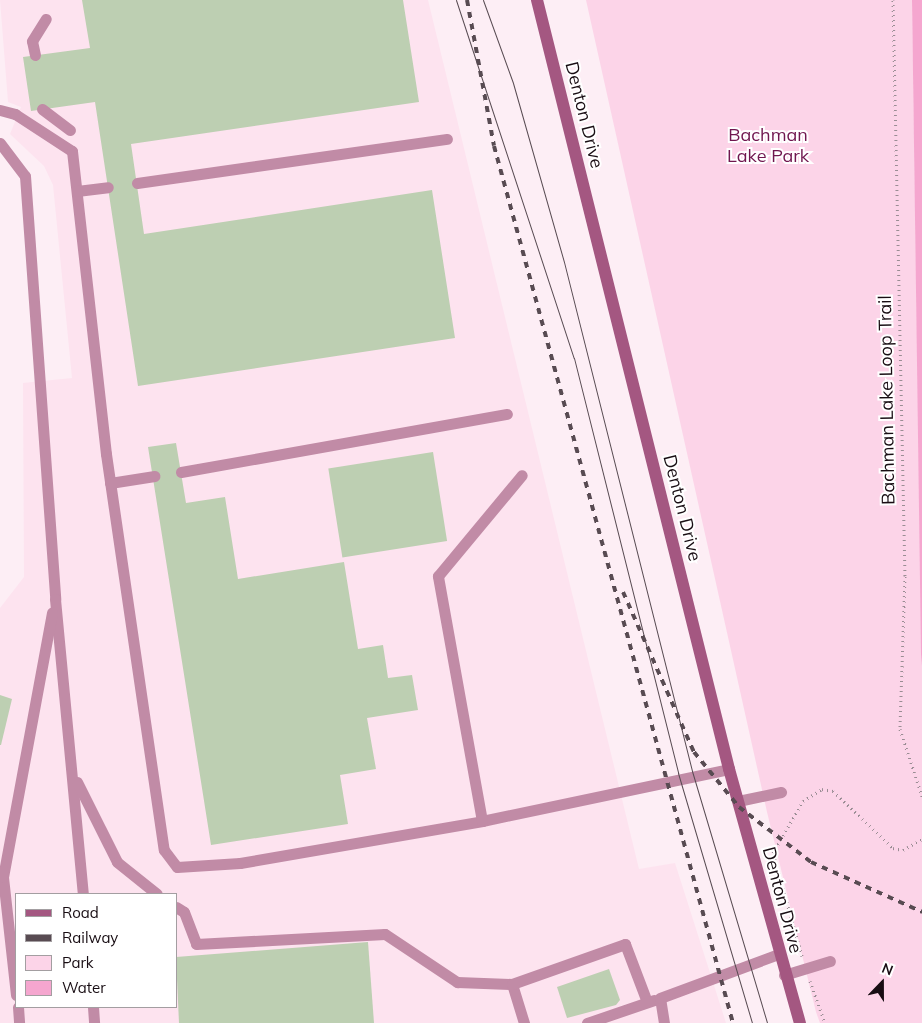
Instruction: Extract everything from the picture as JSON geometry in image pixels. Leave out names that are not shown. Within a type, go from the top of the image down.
[{"type":"main road","name":"Denton Drive","points":[[537,0],[728,769],[778,954],[800,1023]]},
{"type":"lane","points":[[35,55],[32,41],[46,18]]},
{"type":"lane","points":[[42,109],[70,130]]},
{"type":"lane","points":[[0,110],[15,114],[72,151],[110,483],[164,850],[177,867],[240,863],[482,820],[728,769]]},
{"type":"lane","points":[[137,183],[447,139]]},
{"type":"lane","points":[[0,144],[25,176],[55,599],[74,776],[83,893]]},
{"type":"lane","points":[[77,192],[108,187]]},
{"type":"lane","points":[[181,472],[507,414]]},
{"type":"lane","points":[[482,820],[438,576],[522,475]]},
{"type":"lane","points":[[110,483],[154,476]]},
{"type":"lane","points":[[15,986],[3,877],[55,599]]},
{"type":"lane","points":[[74,776],[118,862],[156,893]]},
{"type":"lane","points":[[738,801],[781,792]]},
{"type":"lane","points":[[178,909],[184,912],[196,944],[385,934],[457,982],[512,984],[625,944],[647,1002]]},
{"type":"lane","points":[[587,1023],[778,954]]},
{"type":"lane","points":[[784,975],[830,961]]},
{"type":"lane","points":[[512,984],[524,1023]]},
{"type":"lane","points":[[660,998],[664,1023]]},
{"type":"lane","points":[[18,1008],[20,1023]]},
{"type":"lane","points":[[92,1008],[94,1023]]},
{"type":"path","name":"Bachman Lake Loop Trail","points":[[894,0],[905,576],[900,729],[922,796]]},
{"type":"path","points":[[825,1023],[806,968],[773,853],[803,801],[822,789],[833,791],[892,848],[903,850],[922,839]]},
{"type":"shaded area","points":[[0,0],[428,0],[639,869],[675,863],[726,1023],[0,1023],[0,608],[24,577],[23,383],[72,378],[53,185],[44,166],[10,134],[21,107],[8,102]]},
{"type":"green space","name":"Bachman Lake Park","points":[[586,0],[912,0],[922,666],[922,1023],[820,1023],[816,1012],[767,812]]},
{"type":"water","points":[[912,0],[922,0],[922,666],[921,654]]},
{"type":"building","points":[[82,0],[403,0],[419,102],[131,144],[144,234],[432,190],[455,338],[138,386],[95,102],[31,111],[23,57],[90,48]]},
{"type":"building","points":[[176,443],[186,503],[225,497],[238,579],[344,562],[358,649],[383,645],[388,678],[412,675],[418,710],[367,718],[376,769],[340,775],[348,824],[211,845],[148,447]]},
{"type":"building","points":[[433,452],[447,541],[342,557],[328,469]]},
{"type":"building","points":[[0,695],[12,699],[1,745],[0,745]]},
{"type":"building","points":[[368,942],[374,1023],[179,1023],[178,957]]},
{"type":"building","points":[[609,969],[620,1000],[616,1005],[567,1018],[557,987]]},
{"type":"tram line","points":[[456,0],[574,358],[678,773],[752,1023]]},
{"type":"tram line","points":[[483,0],[513,83],[564,262],[692,771],[767,1023]]},
{"type":"railway","points":[[467,0],[494,146],[733,1023]]},
{"type":"railway","points":[[623,592],[694,752],[739,807],[811,862],[922,912]]}]
